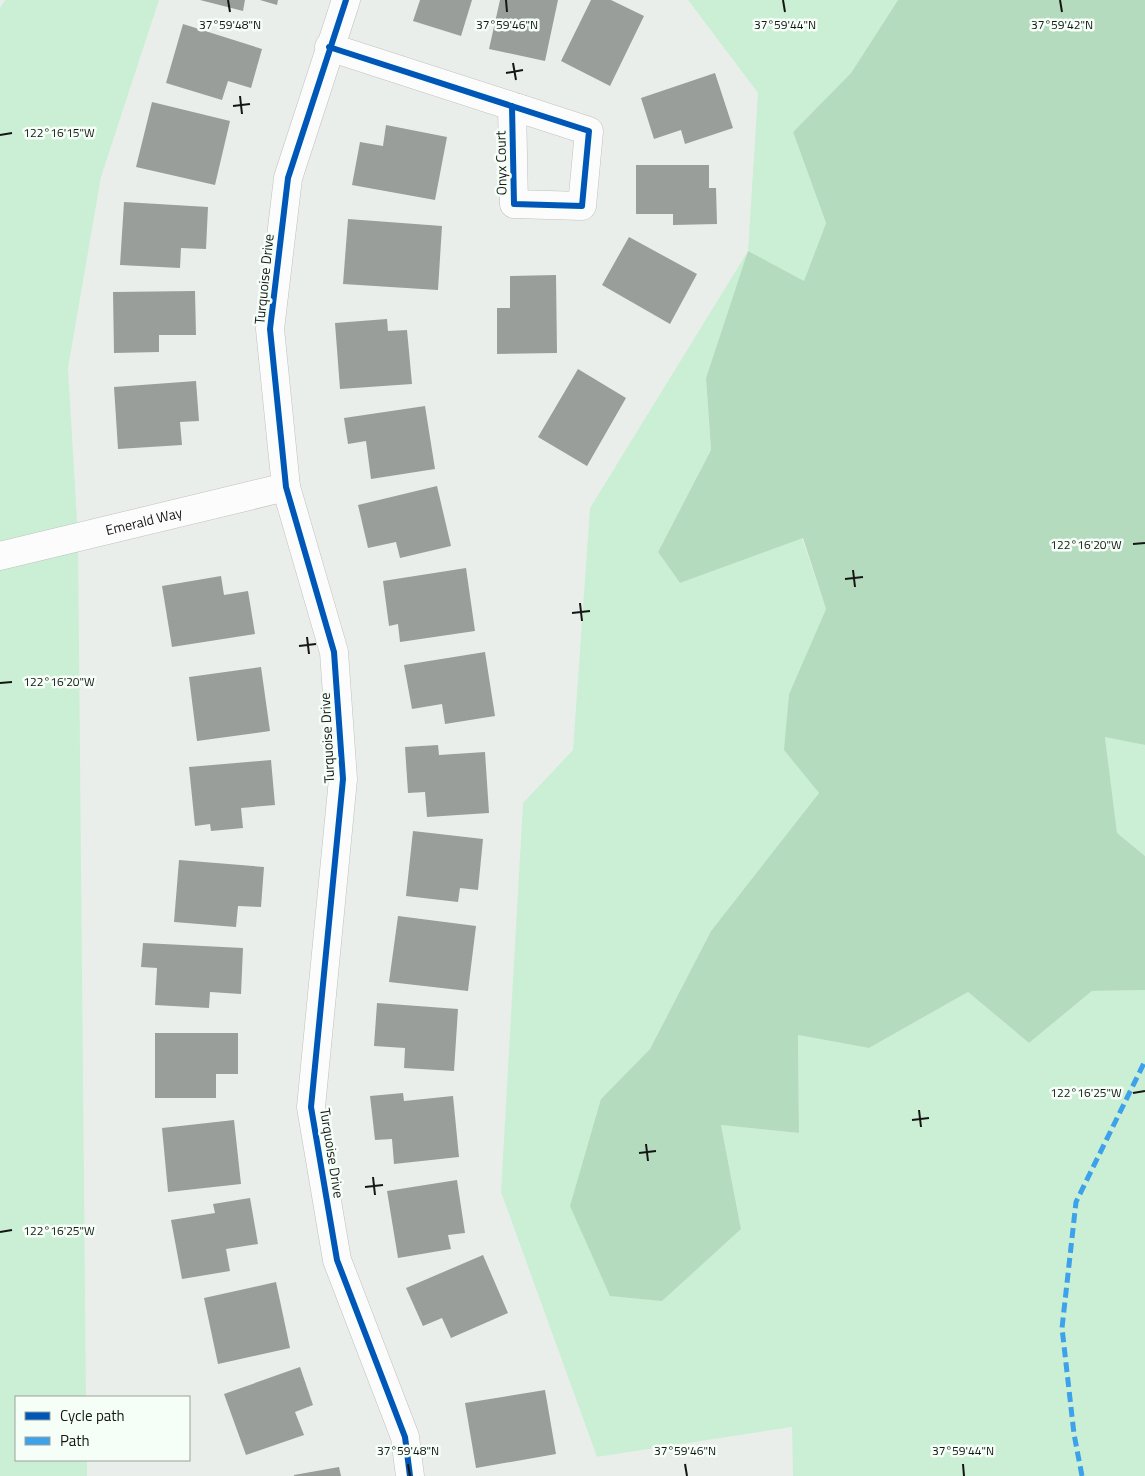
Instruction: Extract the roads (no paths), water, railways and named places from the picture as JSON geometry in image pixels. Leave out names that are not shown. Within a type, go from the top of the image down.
[{"type":"street","name":"Turquoise Drive","points":[[346,0],[329,47],[288,178],[270,329],[286,486],[334,652],[343,779],[311,1108],[337,1260],[405,1437],[410,1476]]},
{"type":"street","points":[[329,47],[512,106]]},
{"type":"street","name":"Emerald Way","points":[[0,556],[286,486]]}]
